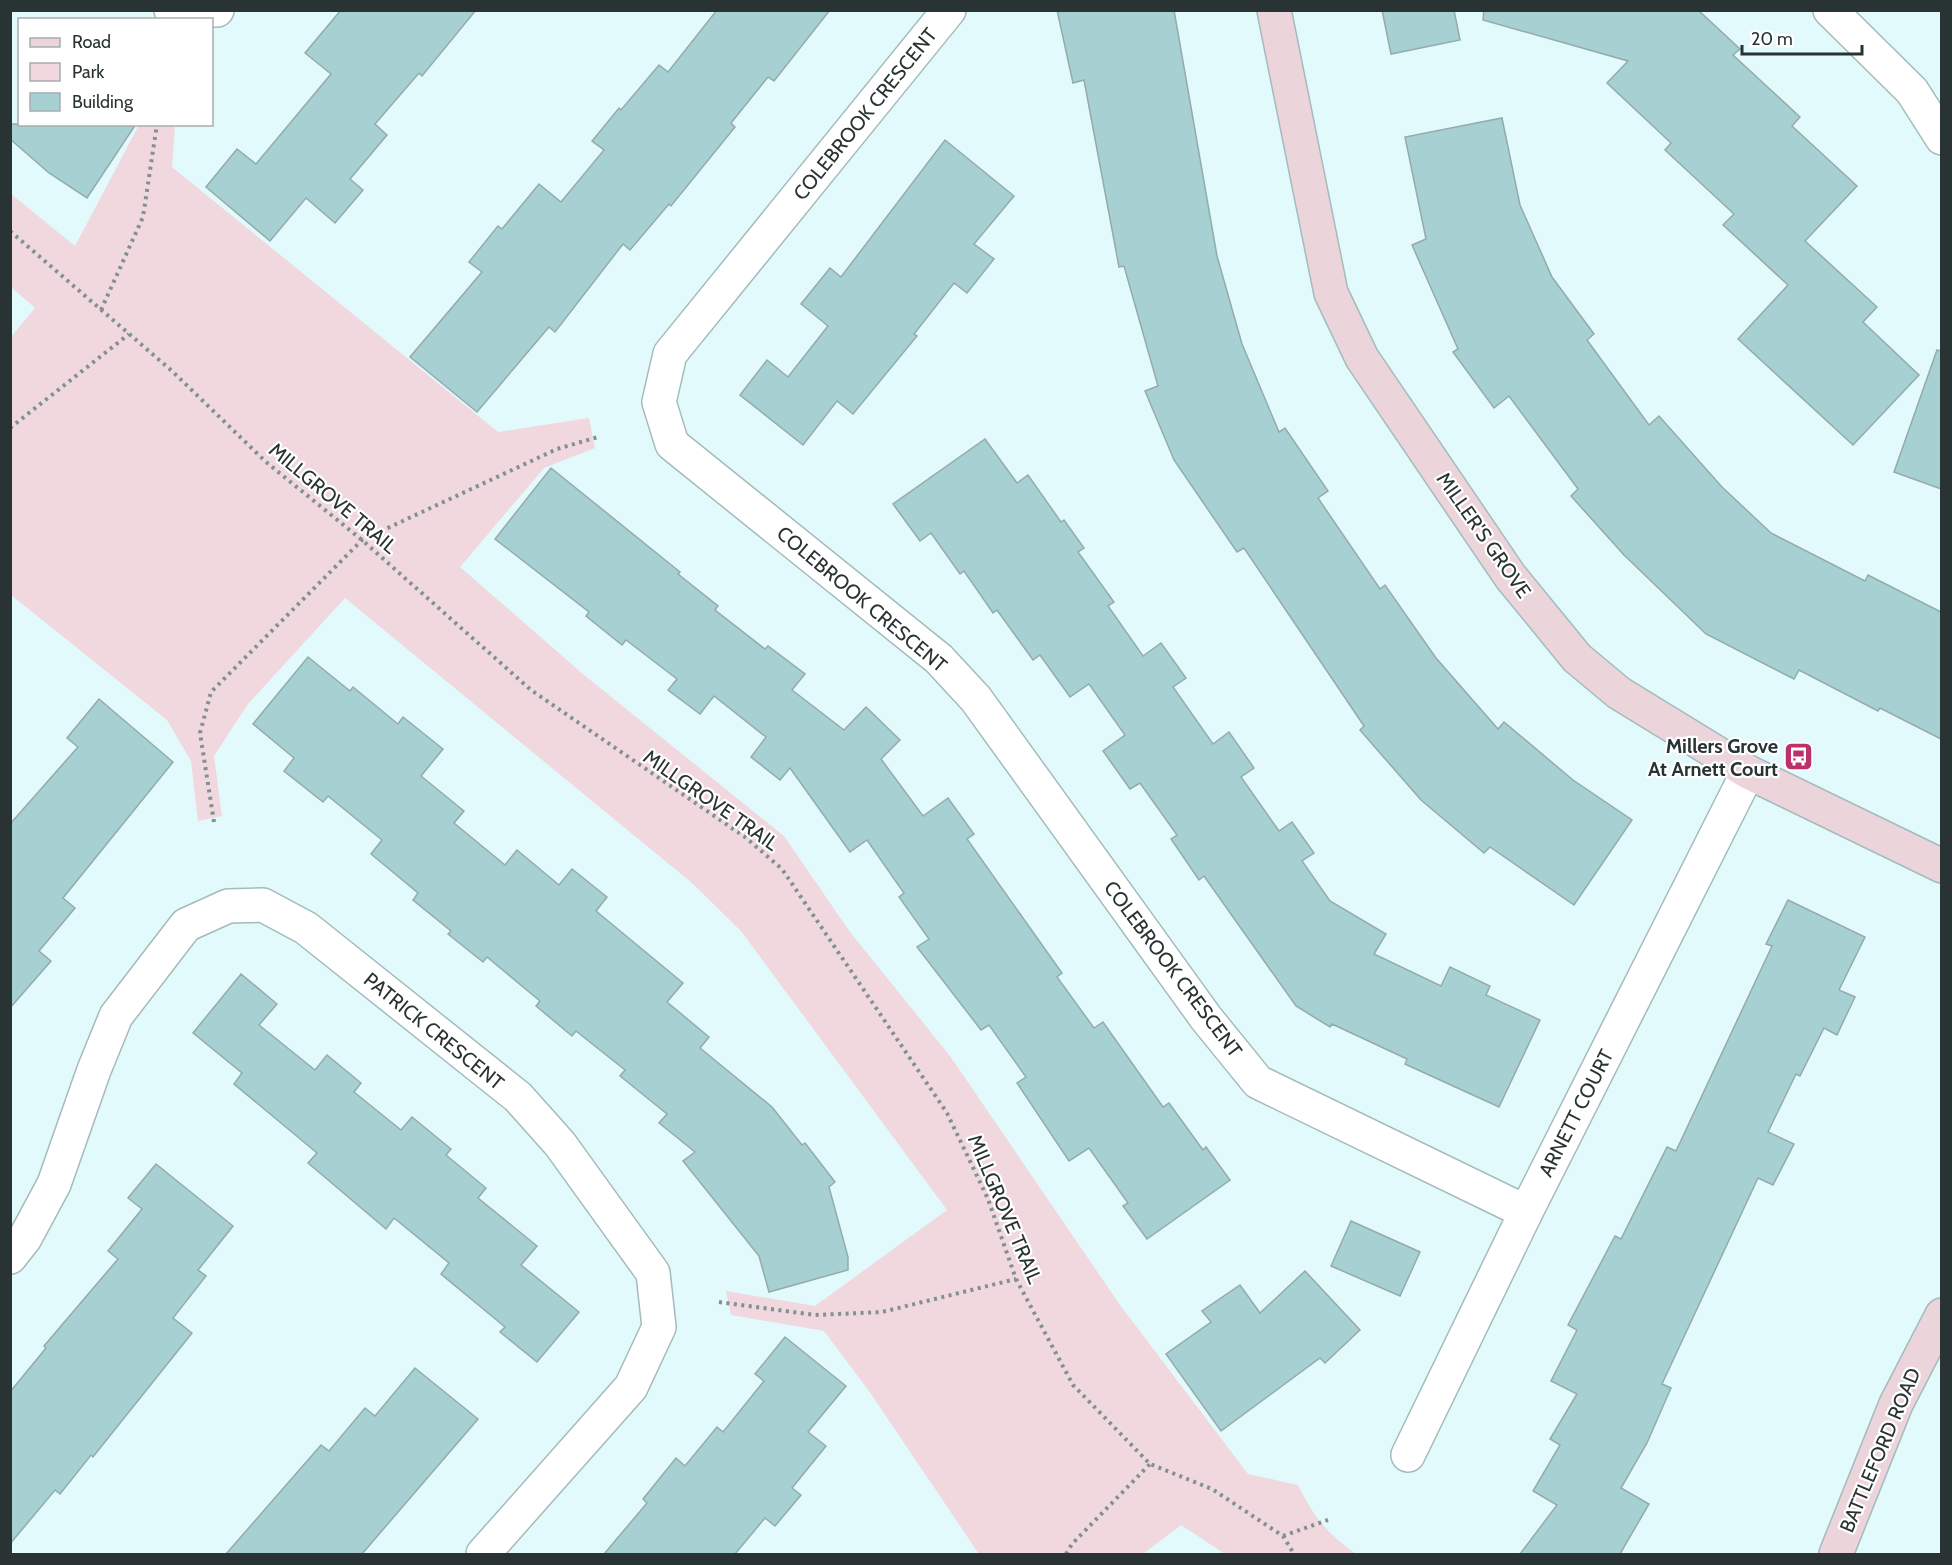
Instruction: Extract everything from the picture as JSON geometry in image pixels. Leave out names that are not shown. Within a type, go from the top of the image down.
[{"type":"street","points":[[171,10],[217,10]]},
{"type":"street","name":"COLEBROOK CRESCENT","points":[[949,10],[670,354],[659,402],[672,444],[939,659],[968,691],[1206,1018],[1258,1082],[1526,1212]]},
{"type":"street","name":"MILLER'S GROVE","points":[[1274,10],[1331,293],[1362,358],[1510,576],[1577,658],[1619,693],[1748,772],[1941,866]]},
{"type":"street","points":[[1830,10],[1912,91],[1941,138]]},
{"type":"street","name":"ARNETT COURT","points":[[1408,1455],[1526,1212],[1748,772]]},
{"type":"street","name":"PATRICK CRESCENT","points":[[10,1257],[25,1238],[54,1184],[94,1070],[116,1016],[186,925],[228,906],[263,905],[306,928],[518,1097],[560,1144],[653,1274],[659,1327],[631,1387],[483,1554]]},
{"type":"street","name":"BATTLEFORD ROAD","points":[[1836,1554],[1896,1404],[1941,1315]]},
{"type":"path","points":[[101,310],[143,217],[157,126]]},
{"type":"path","name":"MILLGROVE TRAIL","points":[[10,231],[172,371],[266,462],[362,540],[531,690],[745,837],[782,868],[947,1113],[988,1199],[1016,1279],[1073,1385],[1150,1464],[1212,1489],[1282,1536],[1294,1554]]},
{"type":"path","points":[[10,428],[129,334]]},
{"type":"path","points":[[214,822],[200,733],[211,692],[362,540],[557,449],[598,437]]},
{"type":"path","points":[[719,1302],[815,1316],[882,1312],[1016,1279]]},
{"type":"path","points":[[1066,1554],[1072,1544],[1150,1464]]},
{"type":"path","points":[[1282,1536],[1328,1520]]},
{"type":"green space","points":[[138,126],[175,126],[172,167],[498,432],[589,418],[595,448],[544,468],[460,567],[584,675],[784,836],[850,932],[950,1056],[1120,1305],[1248,1474],[1298,1485],[1322,1524],[1356,1554],[1225,1554],[1181,1525],[1143,1554],[979,1554],[869,1391],[824,1331],[731,1315],[726,1291],[815,1306],[947,1210],[741,931],[692,883],[345,598],[248,704],[214,756],[222,816],[198,821],[191,761],[167,720],[11,595],[11,337],[35,308],[11,287],[11,194],[75,246]]},
{"type":"building","points":[[341,10],[476,10],[422,76],[419,73],[375,124],[387,135],[350,179],[363,190],[335,223],[306,198],[270,241],[206,187],[237,149],[256,164],[331,74],[305,53]]},
{"type":"building","points":[[717,10],[830,10],[774,81],[768,77],[731,123],[735,127],[671,206],[669,204],[630,250],[623,244],[555,332],[549,327],[477,412],[410,357],[482,272],[469,262],[498,226],[502,229],[539,184],[561,202],[604,150],[592,141],[659,65],[668,72]]},
{"type":"building","points":[[1057,10],[1174,10],[1217,256],[1242,344],[1279,432],[1285,428],[1328,491],[1318,498],[1380,589],[1385,585],[1436,658],[1498,729],[1504,722],[1573,780],[1632,820],[1574,905],[1490,847],[1484,853],[1421,800],[1360,730],[1364,726],[1244,548],[1237,552],[1174,460],[1145,391],[1158,386],[1124,266],[1119,267],[1084,80],[1073,83]]},
{"type":"building","points":[[1382,10],[1454,10],[1460,40],[1391,54]]},
{"type":"building","points":[[1484,10],[1698,10],[1740,49],[1733,55],[1800,117],[1792,126],[1857,186],[1805,241],[1877,307],[1863,322],[1919,375],[1853,445],[1738,339],[1788,285],[1723,225],[1734,214],[1665,150],[1671,143],[1607,83],[1628,61],[1483,20]]},
{"type":"building","points":[[1502,118],[1520,205],[1552,277],[1594,334],[1587,340],[1649,425],[1659,416],[1722,487],[1771,533],[1865,581],[1868,575],[1941,612],[1941,739],[1880,708],[1878,711],[1799,670],[1794,679],[1706,634],[1624,555],[1571,496],[1578,489],[1509,396],[1494,408],[1453,352],[1458,349],[1412,245],[1426,239],[1405,137]]},
{"type":"building","points":[[10,124],[18,124],[18,126],[135,126],[87,198],[49,173],[10,139]]},
{"type":"building","points":[[945,140],[1014,196],[974,244],[994,259],[967,293],[954,283],[914,334],[917,336],[853,414],[837,401],[803,445],[740,395],[767,360],[788,377],[828,326],[801,304],[830,268],[841,277]]},
{"type":"building","points":[[1937,350],[1941,351],[1941,489],[1894,472]]},
{"type":"building","points":[[985,439],[1017,483],[1028,475],[1061,522],[1064,520],[1084,548],[1078,552],[1114,602],[1108,606],[1143,656],[1161,643],[1186,678],[1173,687],[1213,744],[1229,732],[1254,768],[1241,777],[1279,831],[1292,822],[1314,853],[1302,861],[1330,901],[1386,934],[1374,954],[1441,986],[1450,967],[1490,986],[1486,995],[1540,1020],[1499,1107],[1405,1064],[1407,1059],[1332,1024],[1330,1027],[1296,1006],[1204,876],[1199,880],[1171,839],[1177,835],[1140,783],[1130,789],[1103,751],[1125,735],[1089,684],[1070,697],[1040,655],[1033,660],[997,610],[993,613],[964,571],[960,574],[931,533],[920,541],[893,504]]},
{"type":"building","points":[[551,468],[680,572],[678,574],[718,606],[715,610],[765,649],[768,646],[805,674],[792,690],[844,730],[866,707],[900,740],[881,759],[923,816],[948,798],[974,834],[967,839],[1062,973],[1057,977],[1094,1028],[1103,1022],[1163,1107],[1169,1103],[1203,1150],[1206,1147],[1230,1180],[1147,1239],[1123,1206],[1128,1203],[1089,1148],[1069,1161],[1017,1083],[1026,1077],[989,1025],[981,1030],[917,947],[929,939],[899,897],[904,893],[867,840],[850,852],[790,768],[780,780],[751,757],[766,737],[714,696],[700,714],[668,690],[677,679],[626,640],[622,645],[586,616],[589,612],[495,539]]},
{"type":"building","points":[[308,657],[350,691],[353,687],[398,724],[403,717],[443,749],[421,776],[464,811],[454,823],[505,865],[517,850],[559,885],[572,869],[607,897],[596,911],[683,983],[667,1002],[709,1037],[700,1048],[772,1107],[802,1145],[805,1143],[835,1182],[829,1187],[848,1257],[848,1270],[769,1292],[759,1256],[683,1161],[695,1152],[659,1123],[667,1114],[620,1076],[625,1070],[576,1031],[572,1036],[536,1006],[540,1001],[487,957],[483,962],[448,934],[451,931],[413,900],[418,893],[371,854],[382,840],[328,796],[323,802],[284,771],[294,758],[253,724]]},
{"type":"building","points":[[99,699],[173,762],[63,898],[75,908],[39,951],[51,961],[10,1008],[10,824],[78,747],[67,738]]},
{"type":"building","points":[[1788,900],[1865,937],[1839,990],[1855,997],[1837,1035],[1824,1028],[1800,1076],[1796,1074],[1768,1132],[1794,1144],[1773,1185],[1758,1178],[1662,1384],[1671,1388],[1647,1443],[1621,1488],[1649,1504],[1620,1554],[1520,1554],[1557,1505],[1533,1491],[1560,1445],[1550,1439],[1577,1394],[1551,1381],[1577,1330],[1568,1325],[1615,1236],[1621,1239],[1667,1147],[1676,1151],[1772,946],[1766,944]]},
{"type":"building","points":[[241,974],[277,1004],[259,1025],[315,1070],[327,1055],[361,1083],[354,1092],[401,1130],[412,1117],[451,1149],[446,1155],[486,1188],[478,1198],[537,1246],[521,1265],[579,1312],[537,1362],[500,1332],[505,1327],[441,1274],[449,1263],[394,1218],[386,1229],[308,1163],[317,1153],[234,1084],[242,1073],[193,1033]]},
{"type":"building","points":[[156,1164],[233,1226],[198,1270],[206,1276],[173,1318],[192,1333],[93,1457],[91,1455],[60,1494],[55,1490],[10,1544],[10,1392],[46,1348],[44,1346],[118,1259],[108,1251],[142,1209],[128,1198]]},
{"type":"building","points":[[1351,1221],[1420,1252],[1400,1296],[1331,1266]]},
{"type":"building","points":[[1305,1271],[1360,1330],[1325,1363],[1320,1358],[1221,1431],[1166,1354],[1211,1322],[1202,1311],[1240,1285],[1260,1313]]},
{"type":"building","points":[[785,1337],[846,1386],[808,1432],[826,1446],[792,1488],[801,1495],[775,1526],[765,1518],[735,1554],[604,1554],[647,1503],[643,1499],[676,1458],[685,1466],[717,1427],[723,1432],[764,1381],[755,1374]]},
{"type":"building","points":[[415,1368],[478,1419],[362,1554],[226,1554],[321,1445],[329,1451],[365,1408],[375,1416]]},
{"type":"place","name":"Millers Grove At Arnett Court","points":[[1799,757]]}]
